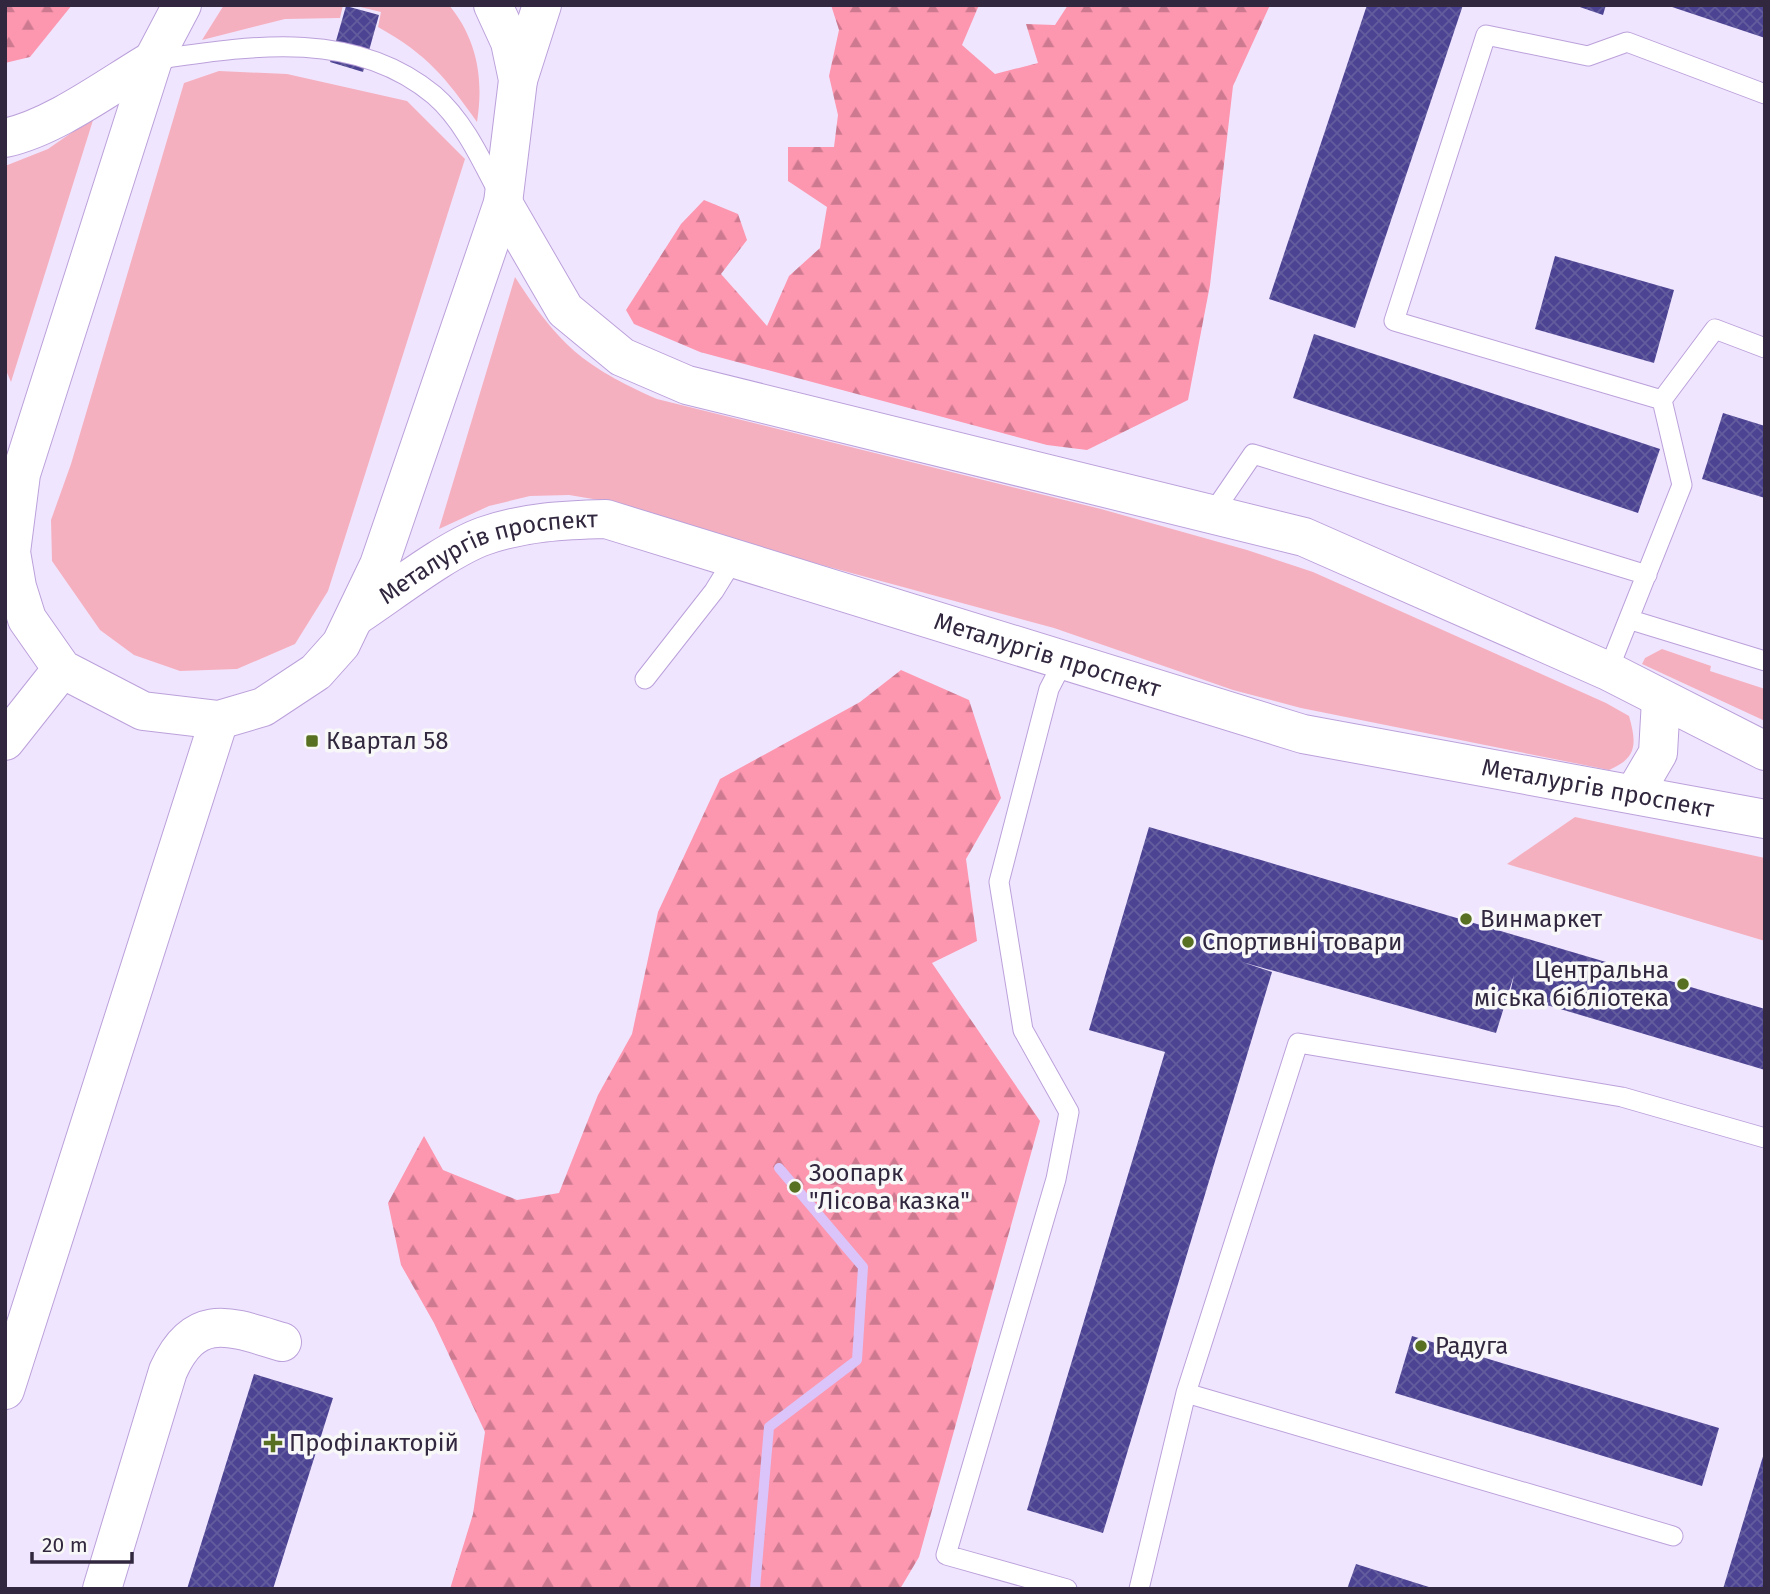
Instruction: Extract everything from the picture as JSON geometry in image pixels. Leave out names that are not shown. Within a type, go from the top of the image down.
[{"type":"street","points":[[182,5],[153,60],[21,474],[11,552],[17,587],[27,619],[62,669],[143,711],[219,720],[263,707],[316,672],[341,643],[356,616],[379,565],[503,202],[518,80],[542,5]]},
{"type":"street","points":[[493,5],[510,42],[518,80]]},
{"type":"street","points":[[5,138],[21,135],[153,60]]},
{"type":"street","points":[[503,202],[565,310],[622,357],[687,385],[1304,537],[1608,671],[1765,751]]},
{"type":"street","points":[[5,424],[21,474]]},
{"type":"street","name":"Металургів проспект","points":[[356,616],[481,537],[522,525],[553,520],[606,519],[1065,658],[1303,734],[1765,819]]},
{"type":"street","points":[[5,741],[62,669]]},
{"type":"street","points":[[1634,794],[1658,753],[1661,700]]},
{"type":"street","points":[[5,1390],[219,720]]},
{"type":"street","points":[[102,1589],[168,1371],[178,1349],[194,1333],[227,1326],[282,1342]]},
{"type":"lane","points":[[1662,400],[1394,321],[1486,34],[1588,56],[1627,43],[1765,94]]},
{"type":"lane","points":[[153,60],[257,45],[315,47],[395,68],[436,97],[474,146],[503,202]]},
{"type":"lane","points":[[1608,671],[1631,620],[1682,485],[1662,400],[1715,329],[1765,348]]},
{"type":"lane","points":[[1212,514],[1254,454],[1647,575]]},
{"type":"lane","points":[[645,679],[714,591],[735,557]]},
{"type":"lane","points":[[1631,620],[1765,661]]},
{"type":"lane","points":[[1065,658],[1049,689],[999,882],[1023,1030],[1069,1112],[1056,1178],[946,1555],[1067,1589]]},
{"type":"lane","points":[[1139,1589],[1186,1393],[1298,1043],[1622,1097],[1765,1138]]},
{"type":"lane","points":[[1186,1393],[1673,1536]]},
{"type":"shaded area","points":[[224,5],[343,5],[340,18],[285,19],[202,40]]},
{"type":"shaded area","points":[[352,5],[449,5],[466,32],[476,60],[480,90],[477,122],[455,92],[423,57],[378,27],[381,12]]},
{"type":"shaded area","points":[[219,71],[287,74],[407,101],[465,159],[328,591],[295,644],[237,669],[180,671],[134,655],[100,630],[52,561],[51,520],[71,464],[184,83]]},
{"type":"shaded area","points":[[94,117],[11,382],[5,368],[5,166],[48,149]]},
{"type":"shaded area","points":[[515,277],[545,320],[575,351],[610,376],[657,399],[1101,509],[1247,550],[1313,572],[1606,703],[1629,716],[1634,742],[1630,755],[1609,770],[1301,708],[1233,690],[1054,628],[748,545],[611,502],[569,495],[530,496],[489,506],[439,529]]},
{"type":"shaded area","points":[[1662,649],[1711,666],[1710,671],[1765,689],[1765,721],[1642,664],[1645,658]]},
{"type":"shaded area","points":[[1575,817],[1765,858],[1765,941],[1507,864]]},
{"type":"green space","points":[[5,5],[72,5],[30,57],[5,63]]},
{"type":"green space","points":[[831,5],[979,5],[962,45],[995,74],[1038,63],[1026,24],[1055,25],[1068,5],[1270,5],[1233,86],[1210,285],[1188,400],[1087,450],[1047,445],[700,352],[634,324],[626,310],[681,224],[704,200],[738,214],[747,240],[721,274],[767,326],[789,276],[820,248],[827,207],[788,181],[788,147],[834,147],[838,115],[829,76],[839,30]]},
{"type":"green space","points":[[901,670],[969,700],[1001,798],[966,859],[977,941],[932,963],[1040,1121],[919,1557],[900,1589],[450,1589],[473,1514],[485,1432],[434,1323],[401,1265],[388,1203],[424,1136],[443,1170],[517,1200],[559,1193],[598,1095],[632,1034],[658,912],[720,779],[860,702]]},
{"type":"building","points":[[1367,5],[1463,5],[1355,328],[1269,299]]},
{"type":"building","points":[[1574,5],[1606,5],[1603,15]]},
{"type":"building","points":[[1669,5],[1765,5],[1765,38],[1669,6]]},
{"type":"building","points":[[346,6],[379,15],[363,72],[330,62]]},
{"type":"building","points":[[1555,256],[1674,290],[1654,363],[1535,329]]},
{"type":"building","points":[[1314,334],[1660,449],[1638,513],[1293,398]]},
{"type":"building","points":[[1723,413],[1765,426],[1765,498],[1702,479]]},
{"type":"building","points":[[1149,827],[1765,1009],[1765,1070],[1510,994],[1514,975],[1496,1033],[1242,962],[1272,972],[1103,1533],[1027,1510],[1165,1052],[1089,1030]]},
{"type":"building","points":[[1412,1336],[1719,1428],[1702,1486],[1395,1393]]},
{"type":"building","points":[[254,1374],[333,1398],[273,1589],[187,1589]]},
{"type":"building","points":[[1764,1453],[1765,1589],[1723,1589]]},
{"type":"building","points":[[1356,1564],[1432,1588],[1432,1589],[1347,1589]]},
{"type":"waterway","points":[[755,1589],[769,1427],[857,1360],[863,1267],[779,1168]]},
{"type":"place","name":"Квартал 58","points":[[312,741]]},
{"type":"place","name":"Винмаркет","points":[[1466,919]]},
{"type":"place","name":"Спортивні товари","points":[[1188,942]]},
{"type":"place","name":"Центральна міська бібліотека","points":[[1683,984]]},
{"type":"place","name":"Зоопарк \"Лісова казка\"","points":[[795,1187]]},
{"type":"place","name":"Радуга","points":[[1421,1346]]},
{"type":"place","name":"Профілакторій","points":[[273,1443]]}]
